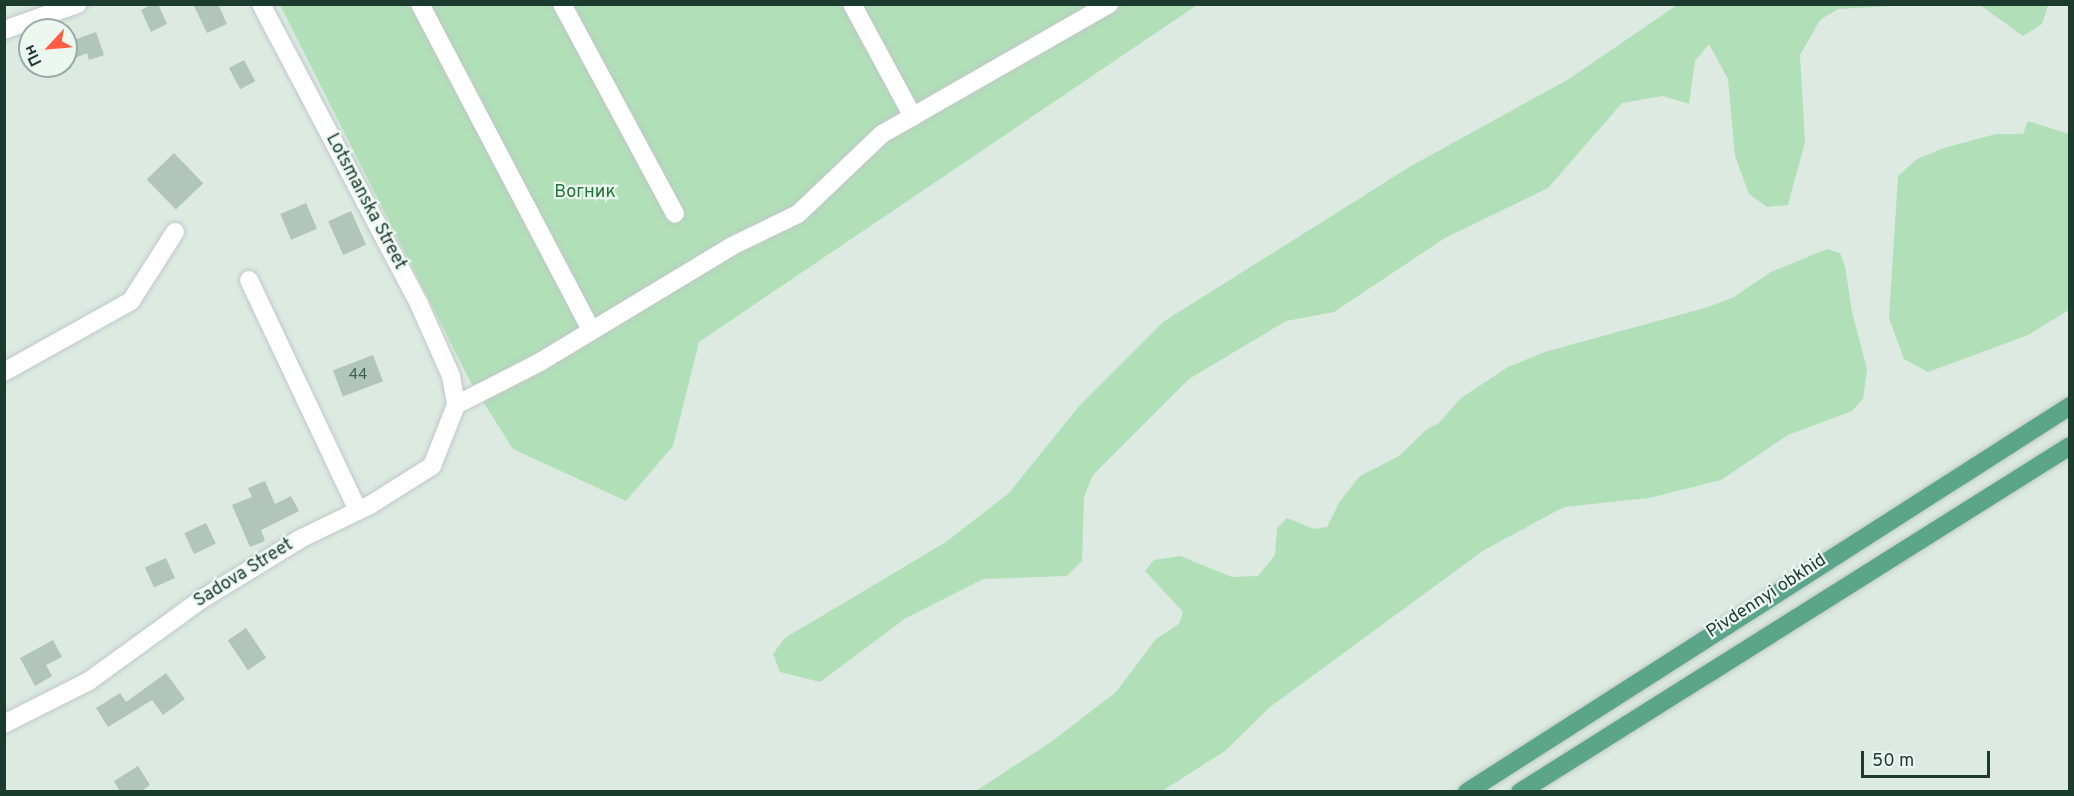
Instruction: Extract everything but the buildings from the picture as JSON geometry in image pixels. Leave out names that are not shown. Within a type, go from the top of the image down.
[{"type":"main road","name":"Pivdennyi obkhid","points":[[1467,792],[2070,406]]},
{"type":"main road","name":"Pivdennyi obkhid","points":[[1520,792],[2070,446]]},
{"type":"street","points":[[4,30],[78,4]]},
{"type":"street","name":"Lotsmanska Street","points":[[261,4],[419,304],[451,376],[456,405]]},
{"type":"street","points":[[420,4],[592,331]]},
{"type":"street","points":[[562,4],[675,214]]},
{"type":"street","points":[[852,4],[913,117]]},
{"type":"street","points":[[456,405],[592,331],[732,246],[798,214],[882,134],[1109,4]]},
{"type":"street","points":[[4,372],[131,301],[175,232]]},
{"type":"street","points":[[249,280],[358,511]]},
{"type":"street","name":"Sadova Street","points":[[4,723],[89,681],[202,599],[302,538],[358,511],[432,466],[456,405]]},
{"type":"green space","name":"Вогник","points":[[280,5],[1197,5],[699,342],[673,446],[626,501],[513,449],[470,381]]},
{"type":"green space","points":[[1677,5],[1908,5],[1838,9],[1820,20],[1800,55],[1805,142],[1788,205],[1767,207],[1749,194],[1735,156],[1728,79],[1709,44],[1695,61],[1689,104],[1663,96],[1622,103],[1548,188],[1445,238],[1334,312],[1286,321],[1189,379],[1093,475],[1084,497],[1082,561],[1067,576],[983,579],[906,618],[820,682],[780,672],[773,654],[785,638],[946,542],[1009,493],[1080,405],[1163,322],[1411,166],[1569,79]]},
{"type":"green space","points":[[1980,5],[2048,5],[2042,24],[2023,36]]},
{"type":"green space","points":[[2028,121],[2069,134],[2069,310],[2028,335],[1928,372],[1904,359],[1889,318],[1898,176],[1917,159],[1944,148],[1996,134],[2023,134]]},
{"type":"green space","points":[[1827,249],[1840,253],[1845,266],[1852,312],[1867,369],[1863,399],[1852,411],[1788,435],[1721,480],[1649,498],[1564,507],[1484,550],[1270,707],[1225,751],[1162,791],[976,791],[1051,742],[1116,692],[1156,639],[1179,624],[1183,612],[1145,571],[1154,560],[1180,556],[1232,577],[1258,576],[1275,555],[1277,528],[1287,518],[1314,529],[1327,527],[1340,501],[1360,476],[1399,456],[1427,429],[1439,423],[1461,398],[1508,367],[1545,352],[1708,307],[1734,297],[1771,272]]}]
